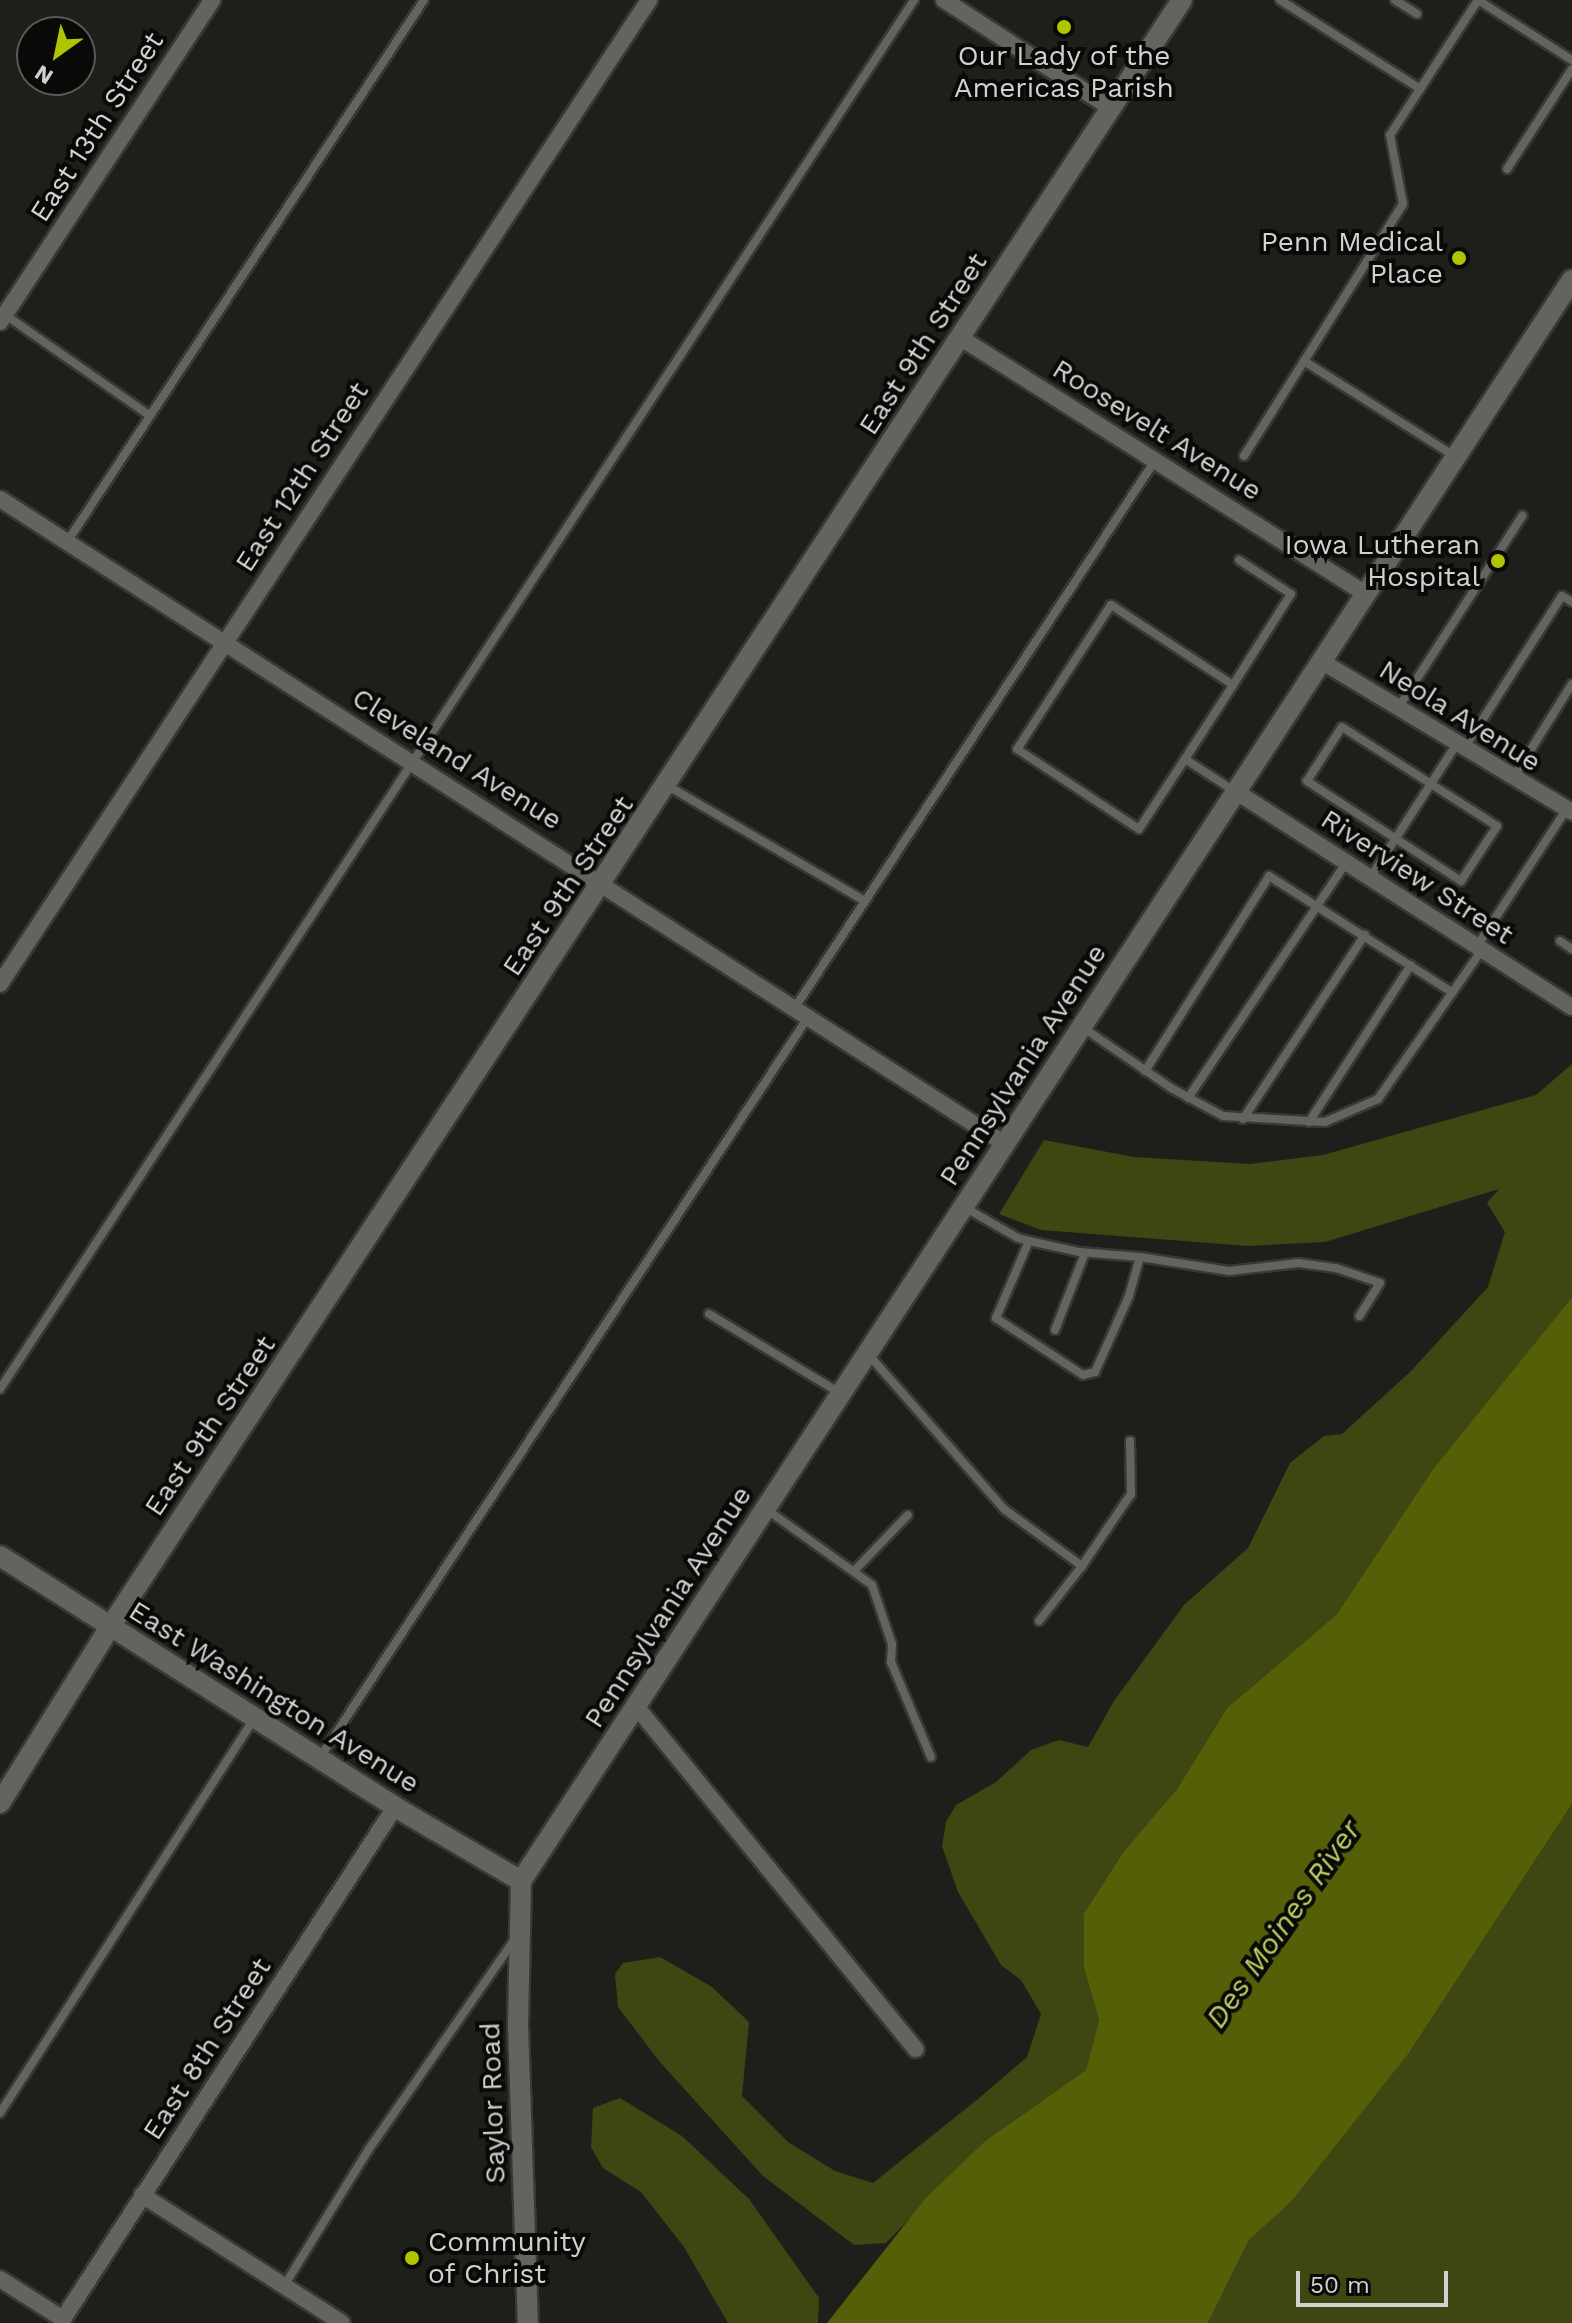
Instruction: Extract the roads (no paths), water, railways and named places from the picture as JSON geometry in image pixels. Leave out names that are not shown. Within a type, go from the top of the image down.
[{"type":"street","name":"East 13th Street","points":[[2,316],[212,0]]},
{"type":"street","name":"East 12th Street","points":[[2,978],[649,0]]},
{"type":"street","points":[[944,0],[1111,108]]},
{"type":"street","name":"East 9th Street","points":[[0,1803],[110,1627],[668,786],[1182,0]]},
{"type":"street","name":"Pennsylvania Avenue","points":[[521,1881],[1572,280]]},
{"type":"street","name":"Roosevelt Avenue","points":[[961,338],[1365,593]]},
{"type":"street","name":"Cleveland Avenue","points":[[0,499],[604,882],[1005,1144]]},
{"type":"street","name":"Neola Avenue","points":[[1321,661],[1512,780],[1569,811]]},
{"type":"street","name":"Riverview Street","points":[[1235,791],[1572,1007]]},
{"type":"street","name":"East Washington Avenue","points":[[0,1556],[395,1807],[521,1881]]},
{"type":"street","points":[[635,1705],[916,2049]]},
{"type":"street","name":"East 8th Street","points":[[63,2321],[395,1807]]},
{"type":"street","name":"Saylor Road","points":[[521,1881],[528,2323]]},
{"type":"street","points":[[142,2195],[342,2323]]},
{"type":"street","points":[[0,2279],[63,2321]]},
{"type":"lane","points":[[67,542],[424,0]]},
{"type":"lane","points":[[0,1389],[914,0]]},
{"type":"lane","points":[[1280,0],[1420,89]]},
{"type":"lane","points":[[1395,0],[1417,14]]},
{"type":"lane","points":[[1244,456],[1403,204],[1390,135],[1478,0],[1572,60]]},
{"type":"lane","points":[[1507,169],[1572,69]]},
{"type":"lane","points":[[2,316],[149,415]]},
{"type":"lane","points":[[1304,361],[1455,457]]},
{"type":"lane","points":[[319,1759],[803,1011],[865,901],[1156,459]]},
{"type":"lane","points":[[1398,709],[1522,516]]},
{"type":"lane","points":[[1233,685],[1111,605],[1017,749],[1139,829],[1233,685],[1291,594],[1239,560]]},
{"type":"lane","points":[[1370,878],[1562,596],[1572,602]]},
{"type":"lane","points":[[1512,780],[1572,684]]},
{"type":"lane","points":[[1342,727],[1497,826],[1461,881],[1395,840],[1307,781],[1342,727]]},
{"type":"lane","points":[[1185,759],[1235,791]]},
{"type":"lane","points":[[668,786],[865,901]]},
{"type":"lane","points":[[1081,1027],[1188,1098],[1223,1116],[1325,1122],[1378,1099],[1452,992],[1569,811]]},
{"type":"lane","points":[[1188,1098],[1346,863]]},
{"type":"lane","points":[[1145,1071],[1269,876],[1318,904],[1452,992]]},
{"type":"lane","points":[[1243,1119],[1365,935]]},
{"type":"lane","points":[[1560,941],[1572,949]]},
{"type":"lane","points":[[1309,1122],[1411,965]]},
{"type":"lane","points":[[964,1207],[1029,1241],[1085,1253],[1140,1257],[1229,1271],[1299,1263],[1336,1268],[1380,1283],[1359,1316]]},
{"type":"lane","points":[[1029,1241],[996,1318],[1083,1375],[1095,1372],[1129,1296],[1140,1257]]},
{"type":"lane","points":[[1055,1330],[1085,1253]]},
{"type":"lane","points":[[709,1314],[841,1394]]},
{"type":"lane","points":[[867,1354],[1004,1509],[1082,1566]]},
{"type":"lane","points":[[1039,1621],[1082,1566],[1131,1494],[1130,1441]]},
{"type":"lane","points":[[766,1509],[872,1585],[892,1644],[891,1662],[931,1757]]},
{"type":"lane","points":[[855,1570],[908,1515]]},
{"type":"lane","points":[[0,2113],[254,1718]]},
{"type":"lane","points":[[284,2286],[369,2149],[520,1932]]},
{"type":"water","name":"Des Moines River","points":[[1572,1297],[1572,1804],[1409,2053],[1292,2201],[1249,2240],[1208,2323],[827,2323],[925,2199],[985,2141],[1086,2070],[1099,2020],[1084,1968],[1084,1913],[1124,1851],[1177,1789],[1227,1708],[1337,1614],[1433,1469]]},
{"type":"place","name":"Our Lady of the Americas Parish","points":[[1064,27]]},
{"type":"place","name":"Penn Medical Place","points":[[1459,258]]},
{"type":"place","name":"Iowa Lutheran Hospital","points":[[1498,561]]},
{"type":"place","name":"Community of Christ","points":[[412,2258]]}]
